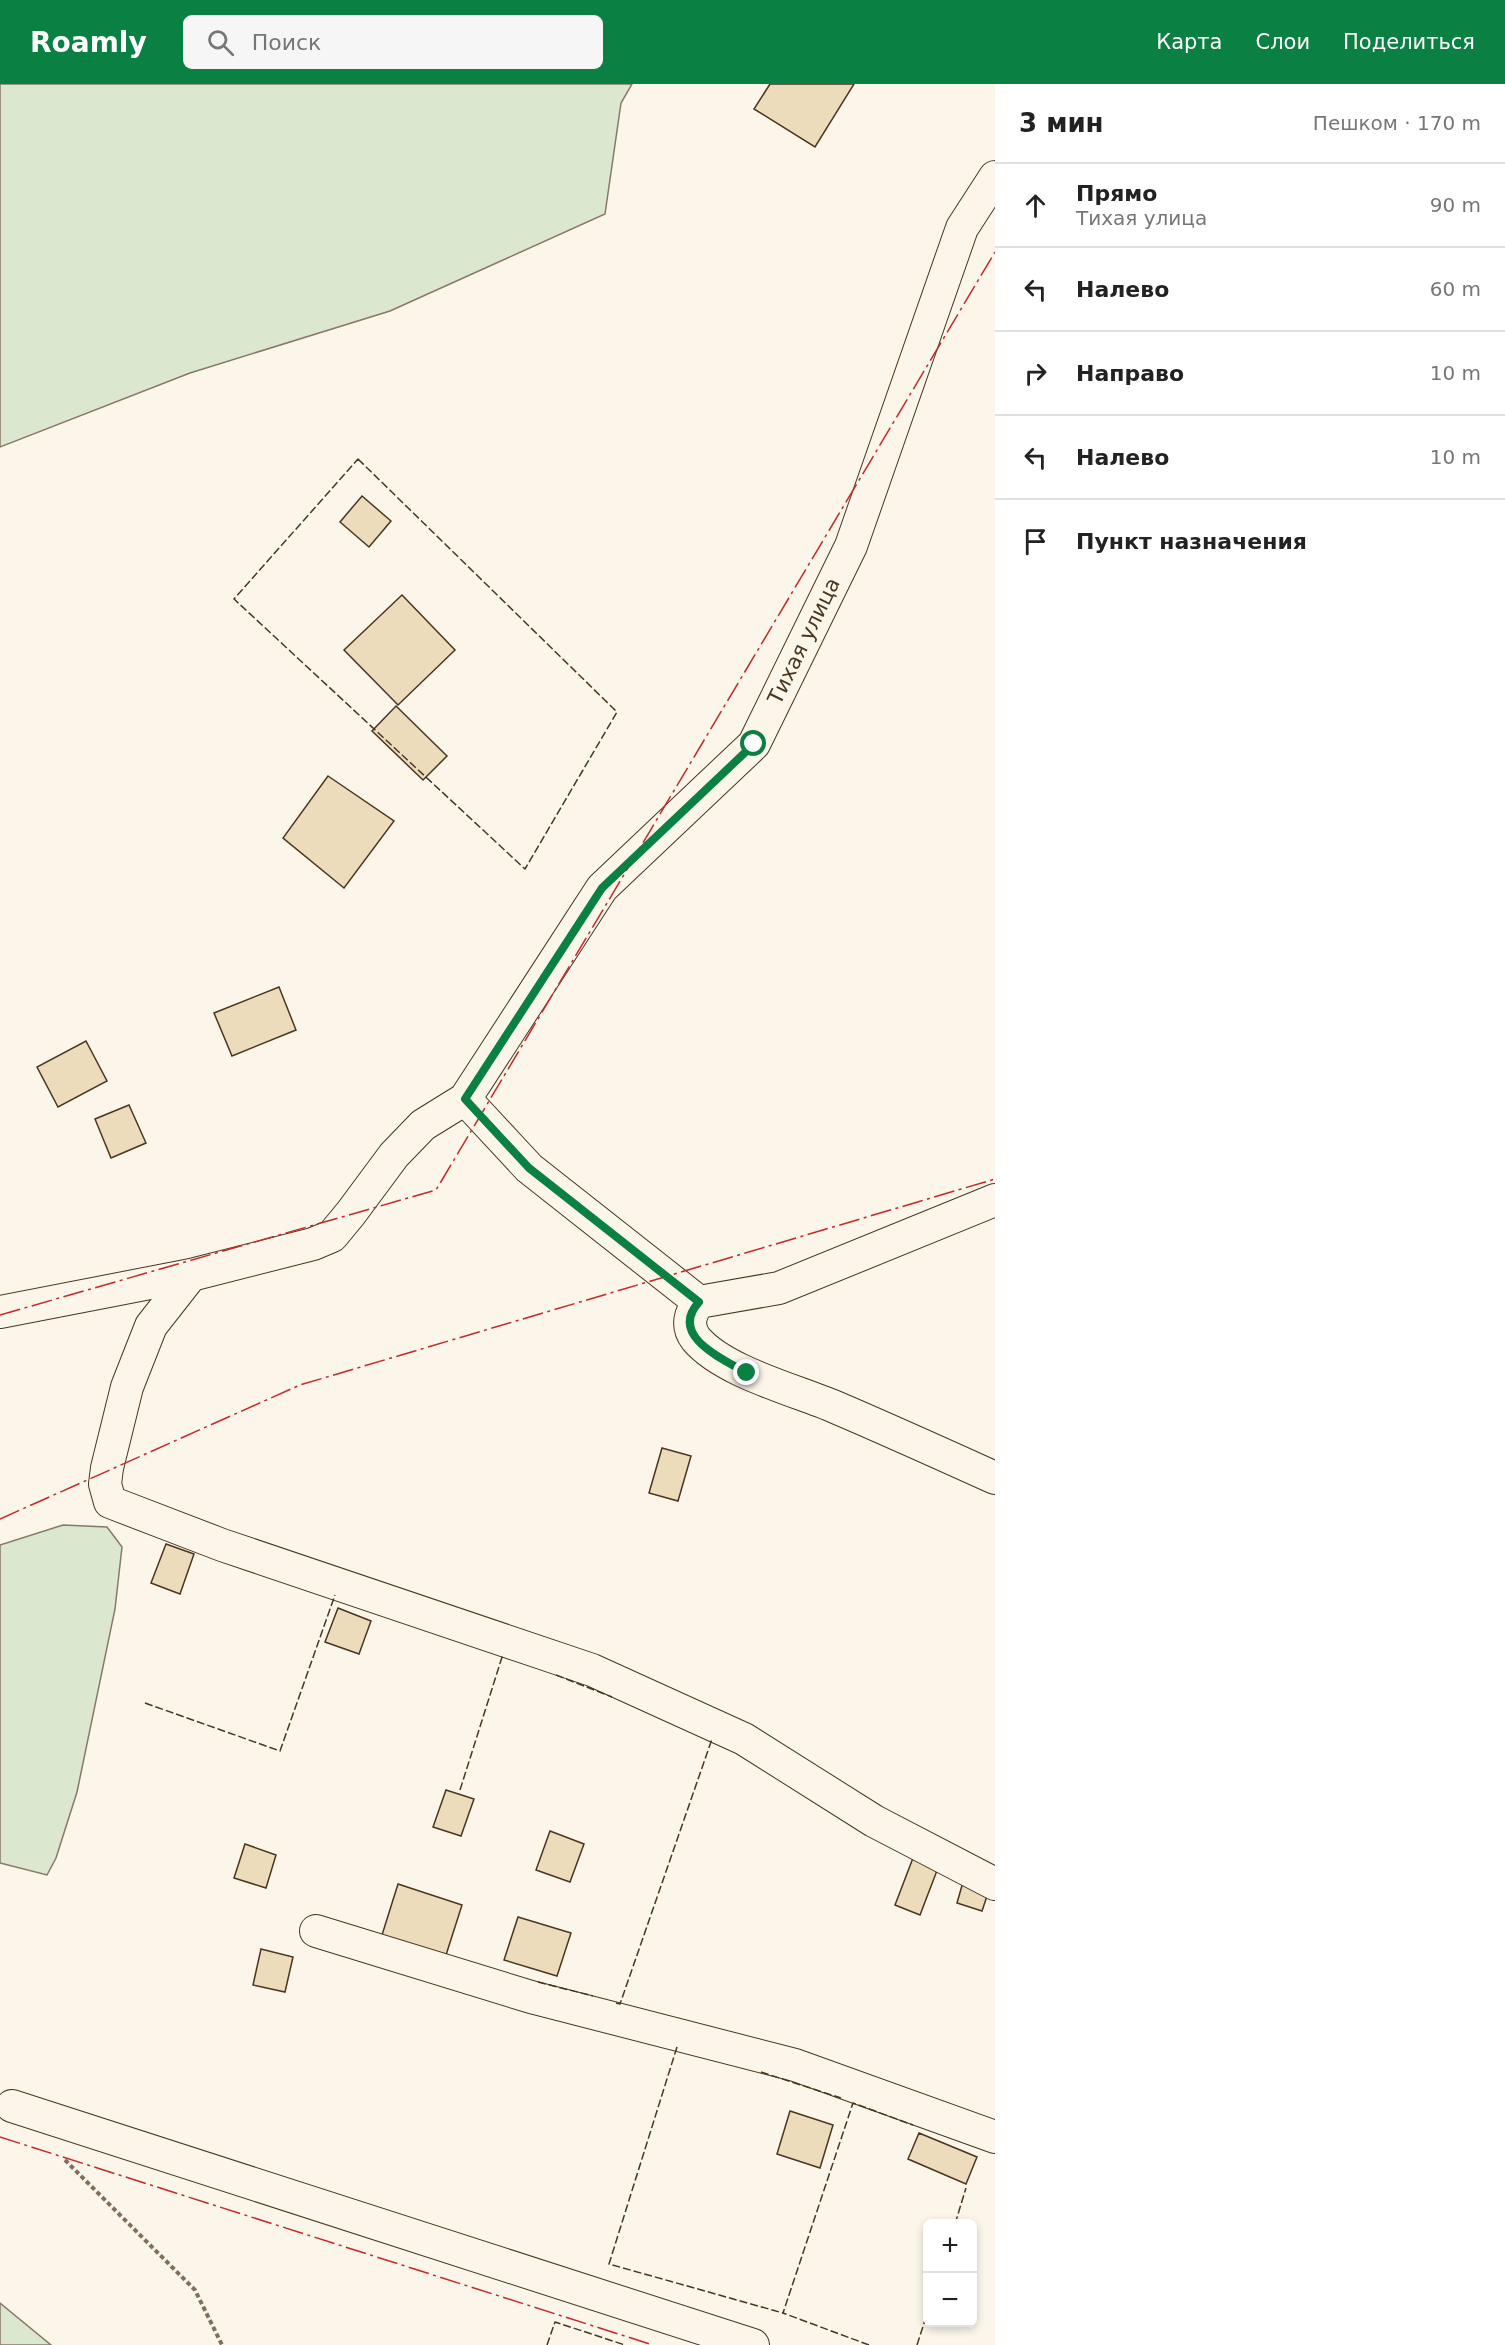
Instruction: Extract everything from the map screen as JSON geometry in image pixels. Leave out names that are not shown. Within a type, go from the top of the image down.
[{"type":"street","name":"Тихая улица","points":[[465,1099],[602,888],[754,744],[851,546],[962,228],[995,177]]},
{"type":"street","points":[[0,1312],[190,1275],[314,1245],[332,1236],[394,1155],[423,1125],[465,1099],[529,1168],[699,1302]]},
{"type":"street","points":[[995,1200],[779,1288],[699,1302],[693,1309],[690,1328],[695,1338],[710,1351],[747,1373],[834,1407],[995,1478]]},
{"type":"street","points":[[190,1275],[151,1326],[127,1387],[107,1468],[105,1484],[110,1502],[222,1545],[592,1671],[744,1739],[874,1821],[995,1884]]},
{"type":"street","points":[[316,1931],[531,1997],[795,2065],[995,2137]]},
{"type":"street","points":[[12,2106],[753,2345]]},
{"type":"path","points":[[62,2156],[195,2290],[222,2345]]},
{"type":"green space","points":[[0,84],[632,84],[621,103],[605,214],[390,311],[190,373],[0,447]]},
{"type":"green space","points":[[63,1525],[107,1527],[122,1547],[115,1609],[77,1792],[56,1858],[47,1875],[0,1863],[0,1545]]},
{"type":"green space","points":[[0,2303],[51,2345],[0,2345]]},
{"type":"building","points":[[770,84],[854,84],[815,147],[754,109]]},
{"type":"building","points":[[362,496],[391,521],[369,547],[340,522]]},
{"type":"building","points":[[402,595],[455,650],[398,705],[344,650]]},
{"type":"building","points":[[396,706],[447,756],[423,780],[372,731]]},
{"type":"building","points":[[328,776],[394,821],[344,888],[283,838]]},
{"type":"building","points":[[279,987],[296,1030],[232,1056],[214,1013]]},
{"type":"building","points":[[86,1041],[107,1081],[58,1107],[37,1067]]},
{"type":"building","points":[[129,1105],[146,1143],[111,1158],[95,1119]]},
{"type":"building","points":[[662,1448],[691,1456],[678,1501],[649,1493]]},
{"type":"building","points":[[166,1544],[194,1554],[180,1594],[151,1583]]},
{"type":"building","points":[[338,1608],[371,1621],[359,1654],[325,1642]]},
{"type":"building","points":[[446,1790],[474,1799],[461,1836],[433,1827]]},
{"type":"building","points":[[550,1831],[584,1844],[570,1882],[536,1870]]},
{"type":"building","points":[[245,1844],[276,1855],[266,1888],[234,1878]]},
{"type":"building","points":[[913,1858],[938,1868],[920,1915],[895,1905]]},
{"type":"building","points":[[963,1882],[989,1890],[982,1911],[957,1903]]},
{"type":"building","points":[[398,1884],[462,1905],[446,1955],[382,1935]]},
{"type":"building","points":[[518,1917],[571,1933],[557,1976],[504,1960]]},
{"type":"building","points":[[261,1949],[293,1957],[285,1992],[253,1985]]},
{"type":"building","points":[[790,2111],[833,2125],[820,2168],[777,2154]]},
{"type":"building","points":[[919,2133],[977,2157],[966,2184],[908,2159]]},
{"type":"fence","points":[[358,459],[617,712],[525,869],[234,599],[358,459]]},
{"type":"fence","points":[[145,1703],[280,1751],[335,1595]]},
{"type":"fence","points":[[460,1790],[503,1654]]},
{"type":"fence","points":[[556,1675],[612,1697]]},
{"type":"fence","points":[[616,2003],[620,2004],[712,1739]]},
{"type":"fence","points":[[538,1982],[593,1996]]},
{"type":"fence","points":[[677,2047],[609,2264],[783,2313]]},
{"type":"fence","points":[[761,2072],[841,2098]]},
{"type":"fence","points":[[869,2345],[783,2313],[853,2103],[913,2125]]},
{"type":"fence","points":[[957,2219],[966,2188]]},
{"type":"fence","points":[[547,2345],[555,2322],[625,2345]]},
{"type":"fence","points":[[917,2345],[923,2326]]},
{"type":"power","points":[[0,1315],[436,1190],[995,252]]},
{"type":"power","points":[[0,1519],[300,1385],[995,1179]]},
{"type":"power","points":[[0,2137],[653,2345]]},
{"type":"route","points":[[747,1373],[710,1351],[695,1338],[690,1328],[690,1318],[699,1302],[529,1168],[465,1099],[602,888],[754,744]]}]
